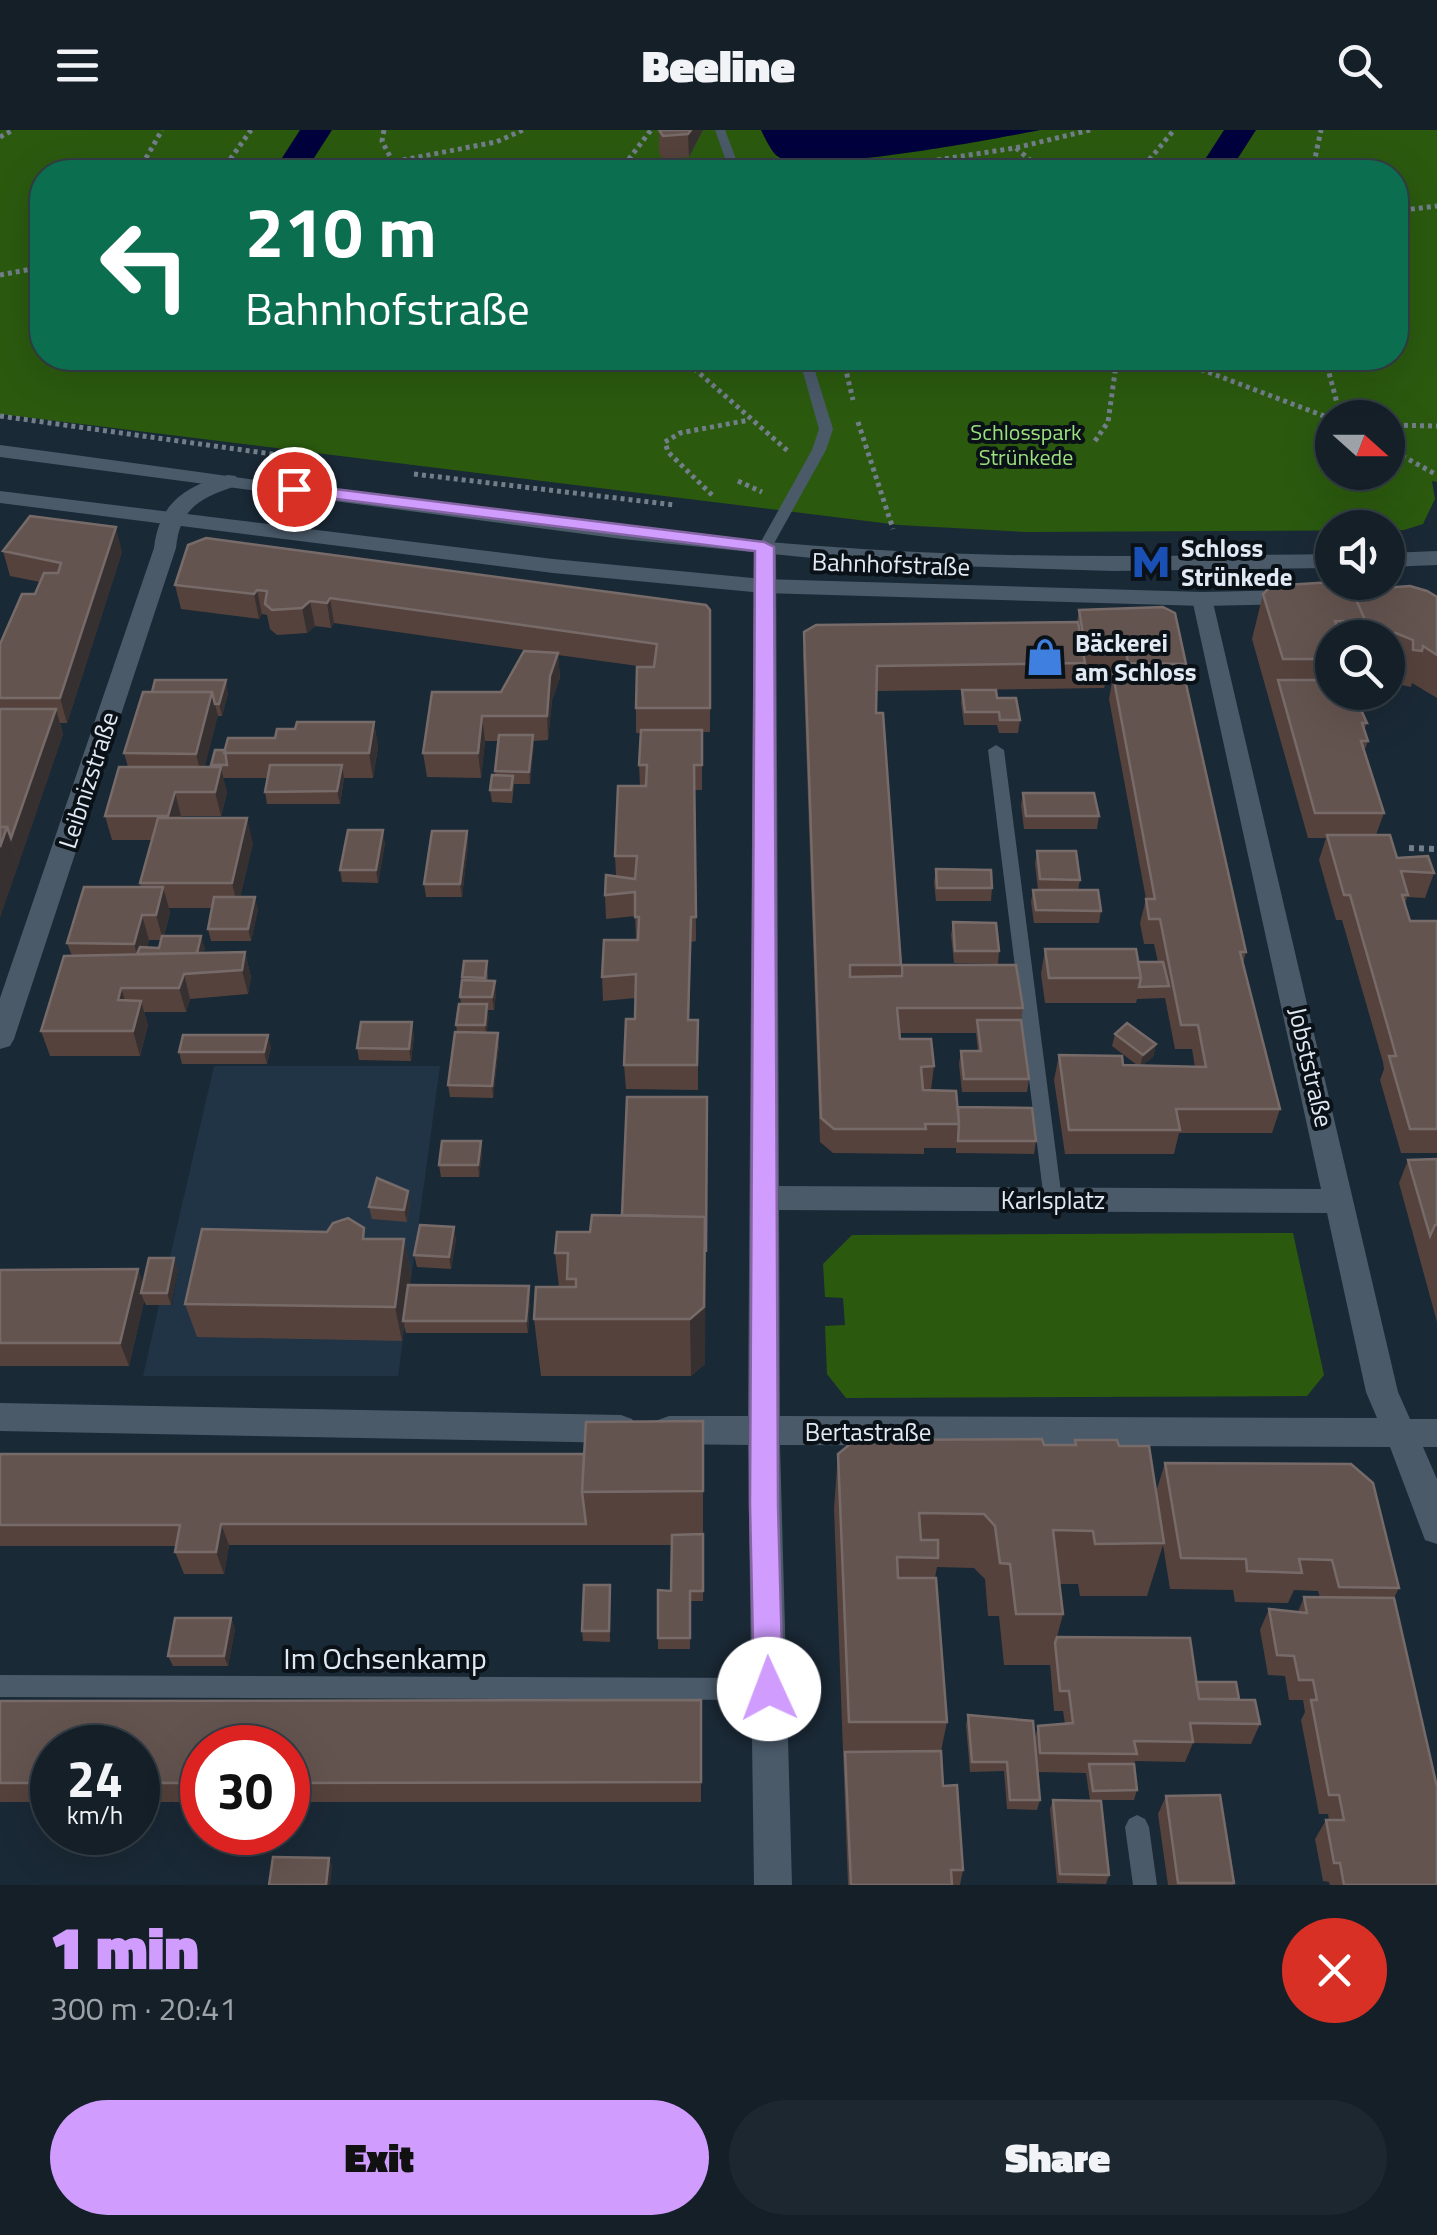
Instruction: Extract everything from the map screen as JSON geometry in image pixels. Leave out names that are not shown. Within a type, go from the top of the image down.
[{"type":"street","name":"Bahnhofstraße","points":[[0,451],[764,547],[902,559],[1113,564],[1315,561]]},
{"type":"street","points":[[166,519],[181,502],[228,481]]},
{"type":"street","name":"Bahnhofstraße","points":[[0,497],[553,566],[764,586],[1203,599],[1315,596]]},
{"type":"street","name":"Leibnizstraße","points":[[0,1038],[165,548],[166,519]]},
{"type":"street","points":[[764,547],[765,1432],[773,1885]]},
{"type":"street","points":[[1405,559],[1437,558]]},
{"type":"street","name":"Jobststraße","points":[[1203,599],[1382,1392],[1422,1483],[1437,1529]]},
{"type":"street","name":"Karlsplatz","points":[[765,1198],[1340,1201]]},
{"type":"street","name":"Bertastraße","points":[[0,1417],[765,1432],[1437,1433]]},
{"type":"lane","points":[[720,130],[731,160]]},
{"type":"lane","points":[[764,547],[826,430],[808,370]]},
{"type":"lane","points":[[996,750],[1053,1200]]},
{"type":"lane","name":"Im Ochsenkamp","points":[[0,1686],[769,1689]]},
{"type":"lane","points":[[1137,1827],[1145,1885]]},
{"type":"path","points":[[0,136],[13,130]]},
{"type":"path","points":[[145,160],[162,130]]},
{"type":"path","points":[[230,160],[251,130]]},
{"type":"path","points":[[384,130],[382,142],[393,160]]},
{"type":"path","points":[[404,160],[496,142],[523,130]]},
{"type":"path","points":[[629,160],[651,130]]},
{"type":"path","points":[[936,160],[1015,148],[1090,130]]},
{"type":"path","points":[[1149,160],[1174,130]]},
{"type":"path","points":[[1315,160],[1321,130]]},
{"type":"path","points":[[1015,148],[1030,160]]},
{"type":"path","points":[[1408,209],[1437,206]]},
{"type":"path","points":[[0,275],[30,269]]},
{"type":"path","points":[[695,370],[808,469]]},
{"type":"path","points":[[846,370],[868,462],[902,559]]},
{"type":"path","points":[[1095,441],[1108,422],[1115,370]]},
{"type":"path","points":[[1202,370],[1315,413]]},
{"type":"path","points":[[1328,370],[1336,400]]},
{"type":"path","points":[[0,416],[298,458]]},
{"type":"path","points":[[712,496],[668,452],[665,442],[680,433],[750,420]]},
{"type":"path","points":[[1405,425],[1437,426]]},
{"type":"path","points":[[1405,457],[1437,475]]},
{"type":"path","points":[[413,474],[682,506]]},
{"type":"path","points":[[1409,848],[1437,849]]},
{"type":"shaded area","points":[[761,130],[1040,130],[861,159],[791,160],[777,156]]},
{"type":"shaded area","points":[[214,1066],[440,1066],[398,1376],[143,1376],[159,1305],[172,1305],[178,1271],[167,1270]]},
{"type":"green space","name":"Schlosspark Strünkede","points":[[0,130],[1437,130],[1437,482],[1432,481],[1435,499],[1423,524],[1405,530],[1405,510],[1315,510],[1315,530],[1026,532],[899,525],[0,414]]},
{"type":"green space","points":[[1293,1233],[1324,1375],[1307,1396],[846,1398],[827,1374],[825,1326],[845,1325],[843,1298],[825,1297],[823,1264],[852,1235]]},
{"type":"building","points":[[659,130],[691,130],[688,134],[663,136]]},
{"type":"building","points":[[30,516],[116,527],[60,698],[0,698],[0,644],[22,594],[35,594],[44,573],[58,573],[61,563],[3,551]]},
{"type":"building","points":[[206,538],[706,605],[710,610],[710,708],[636,708],[637,667],[654,667],[657,644],[330,598],[327,603],[310,601],[302,608],[272,610],[265,604],[267,591],[257,590],[254,594],[175,585],[188,545]]},
{"type":"building","points":[[1315,583],[1315,600],[1356,600],[1365,620],[1315,620],[1315,659],[1283,659],[1263,594],[1271,586]]},
{"type":"building","points":[[1405,586],[1437,597],[1437,655],[1423,646],[1422,651],[1413,650],[1413,640],[1405,637],[1405,620],[1365,620],[1356,600],[1405,600]]},
{"type":"building","points":[[1163,607],[1175,613],[1186,664],[1128,663],[1125,646],[1112,646],[1110,652],[1086,652],[1079,610]]},
{"type":"building","points":[[1078,622],[1085,663],[877,666],[876,713],[883,713],[901,965],[850,965],[850,977],[902,976],[902,965],[1016,965],[1023,1008],[897,1008],[900,1039],[931,1039],[934,1066],[921,1067],[923,1090],[956,1091],[959,1124],[925,1124],[926,1129],[834,1129],[821,1118],[804,632],[816,625]]},
{"type":"building","points":[[524,651],[558,653],[550,676],[547,716],[482,716],[478,753],[423,753],[432,692],[501,692]]},
{"type":"building","points":[[1113,675],[1184,675],[1246,952],[1240,952],[1280,1109],[1176,1109],[1180,1130],[1069,1130],[1059,1055],[1122,1056],[1123,1065],[1206,1067],[1198,1025],[1181,1025],[1160,919],[1149,919],[1146,899],[1155,899]]},
{"type":"building","points":[[155,680],[226,680],[219,704],[215,704],[212,692],[152,692]]},
{"type":"building","points":[[1278,680],[1315,680],[1315,710],[1361,710],[1367,723],[1362,723],[1368,741],[1361,741],[1384,813],[1315,813]]},
{"type":"building","points":[[962,690],[996,690],[997,698],[1016,698],[1020,720],[1000,720],[999,712],[965,712]]},
{"type":"building","points":[[143,692],[212,692],[196,754],[124,753]]},
{"type":"building","points":[[0,709],[56,709],[11,838],[7,827],[0,827]]},
{"type":"building","points":[[297,722],[374,722],[369,753],[224,753],[228,738],[275,738],[277,729],[295,729]]},
{"type":"building","points":[[641,730],[702,730],[702,765],[694,765],[696,917],[691,917],[688,1020],[698,1020],[697,1065],[624,1065],[626,1019],[635,1019],[636,974],[602,977],[604,940],[638,940],[635,892],[605,895],[606,875],[635,879],[637,856],[615,856],[618,786],[646,786],[647,765],[639,765]]},
{"type":"building","points":[[499,735],[533,735],[529,772],[495,771]]},
{"type":"building","points":[[215,750],[225,750],[227,765],[211,765]]},
{"type":"building","points":[[270,765],[342,765],[337,791],[265,792]]},
{"type":"building","points":[[119,767],[221,767],[215,792],[175,792],[168,816],[105,816]]},
{"type":"building","points":[[492,775],[513,776],[511,790],[490,790]]},
{"type":"building","points":[[1023,793],[1094,793],[1099,816],[1026,816]]},
{"type":"building","points":[[158,818],[247,818],[232,883],[140,883]]},
{"type":"building","points":[[0,827],[7,827],[0,847]]},
{"type":"building","points":[[348,830],[383,830],[376,870],[340,870]]},
{"type":"building","points":[[432,831],[467,831],[460,884],[424,884]]},
{"type":"building","points":[[1327,835],[1390,835],[1397,858],[1428,856],[1434,873],[1401,871],[1408,895],[1402,895],[1410,921],[1437,921],[1437,1129],[1410,1129],[1389,1056],[1396,1056],[1391,1038],[1350,895],[1344,895]]},
{"type":"building","points":[[1037,851],[1076,851],[1080,880],[1040,879]]},
{"type":"building","points":[[936,869],[991,870],[992,888],[937,888]]},
{"type":"building","points":[[84,887],[163,887],[156,915],[142,915],[134,944],[67,943]]},
{"type":"building","points":[[1033,890],[1098,890],[1101,911],[1036,910]]},
{"type":"building","points":[[214,897],[255,897],[248,929],[208,929]]},
{"type":"building","points":[[953,922],[996,923],[999,951],[955,951]]},
{"type":"building","points":[[162,936],[201,936],[197,953],[137,954],[140,947],[159,948]]},
{"type":"building","points":[[1045,949],[1136,949],[1141,978],[1049,978]]},
{"type":"building","points":[[245,952],[242,970],[184,974],[179,988],[121,988],[118,1000],[141,1001],[133,1031],[41,1031],[64,956]]},
{"type":"building","points":[[464,961],[487,961],[485,978],[462,977]]},
{"type":"building","points":[[1138,962],[1163,962],[1169,986],[1139,987]]},
{"type":"building","points":[[462,980],[495,981],[492,997],[460,997]]},
{"type":"building","points":[[459,1004],[487,1004],[485,1025],[456,1025]]},
{"type":"building","points":[[977,1020],[1021,1020],[1029,1079],[964,1079],[961,1051],[981,1051]]},
{"type":"building","points":[[361,1022],[412,1022],[409,1049],[357,1048]]},
{"type":"building","points":[[1127,1023],[1156,1044],[1143,1055],[1115,1034]]},
{"type":"building","points":[[455,1032],[498,1033],[492,1086],[448,1085]]},
{"type":"building","points":[[183,1035],[268,1035],[264,1052],[179,1052]]},
{"type":"building","points":[[627,1097],[707,1097],[706,1252],[705,1217],[622,1215]]},
{"type":"building","points":[[958,1107],[1032,1108],[1036,1141],[958,1141]]},
{"type":"building","points":[[442,1141],[481,1141],[478,1165],[439,1165]]},
{"type":"building","points":[[1437,1159],[1437,1225],[1430,1236],[1408,1160]]},
{"type":"building","points":[[377,1178],[408,1191],[404,1210],[369,1207]]},
{"type":"building","points":[[592,1215],[705,1217],[704,1307],[690,1319],[534,1319],[536,1287],[576,1287],[576,1279],[567,1279],[568,1253],[555,1253],[557,1232],[590,1232]]},
{"type":"building","points":[[348,1218],[364,1228],[363,1239],[404,1239],[395,1307],[185,1304],[202,1229],[327,1232],[333,1223]]},
{"type":"building","points":[[420,1225],[454,1227],[449,1257],[414,1255]]},
{"type":"building","points":[[149,1258],[174,1258],[167,1293],[141,1293]]},
{"type":"building","points":[[138,1269],[120,1343],[0,1343],[0,1270]]},
{"type":"building","points":[[408,1285],[529,1286],[526,1321],[403,1321]]},
{"type":"building","points":[[703,1421],[703,1491],[582,1492],[586,1422]]},
{"type":"building","points":[[1042,1439],[1044,1445],[1117,1440],[1119,1446],[1149,1446],[1164,1543],[1095,1544],[1093,1531],[1053,1530],[1063,1614],[1016,1614],[1010,1564],[1000,1563],[995,1526],[984,1514],[919,1513],[921,1540],[938,1540],[938,1558],[897,1557],[898,1578],[936,1578],[947,1722],[849,1722],[838,1454],[855,1440]]},
{"type":"building","points":[[0,1454],[584,1454],[582,1492],[586,1524],[221,1524],[216,1552],[175,1552],[180,1525],[0,1525]]},
{"type":"building","points":[[1165,1463],[1351,1464],[1373,1483],[1399,1588],[1339,1587],[1332,1560],[1299,1559],[1302,1573],[1247,1571],[1246,1559],[1181,1558]]},
{"type":"building","points":[[703,1534],[703,1591],[690,1591],[690,1638],[658,1638],[658,1590],[671,1591],[672,1535]]},
{"type":"building","points":[[584,1585],[610,1585],[609,1631],[582,1631]]},
{"type":"building","points":[[1304,1597],[1394,1598],[1437,1787],[1437,1885],[1344,1885],[1340,1863],[1334,1863],[1326,1820],[1344,1820],[1339,1795],[1329,1795],[1311,1700],[1317,1700],[1313,1680],[1299,1680],[1294,1656],[1277,1655],[1269,1609],[1307,1613]]},
{"type":"building","points":[[175,1618],[231,1618],[224,1656],[168,1656]]},
{"type":"building","points":[[1057,1637],[1190,1638],[1199,1699],[1255,1700],[1260,1724],[1190,1723],[1193,1742],[1134,1741],[1137,1754],[1040,1753],[1038,1726],[1073,1723],[1069,1691],[1060,1691]]},
{"type":"building","points":[[1196,1682],[1236,1682],[1239,1699],[1199,1699]]},
{"type":"building","points":[[701,1700],[701,1782],[310,1783],[310,1725],[180,1725],[180,1783],[160,1783],[160,1725],[30,1725],[30,1783],[0,1783],[0,1701]]},
{"type":"building","points":[[968,1715],[1033,1721],[1040,1800],[1010,1800],[1007,1762],[972,1762]]},
{"type":"building","points":[[941,1751],[943,1786],[957,1785],[963,1870],[951,1870],[952,1885],[851,1885],[845,1752]]},
{"type":"building","points":[[1089,1764],[1134,1764],[1137,1790],[1093,1791]]},
{"type":"building","points":[[1220,1795],[1234,1883],[1178,1883],[1166,1796]]},
{"type":"building","points":[[1053,1800],[1101,1801],[1109,1875],[1060,1874]]},
{"type":"building","points":[[273,1857],[329,1858],[326,1885],[269,1885]]},
{"type":"waterway","points":[[297,160],[316,130]]},
{"type":"waterway","points":[[1221,160],[1240,130]]},
{"type":"place","name":"Schloss Strünkede","points":[[1151,562]]},
{"type":"place","name":"Bäckerei am Schloss","points":[[1045,657]]},
{"type":"route","points":[[294,489],[764,547],[764,1505],[769,1689]]}]
